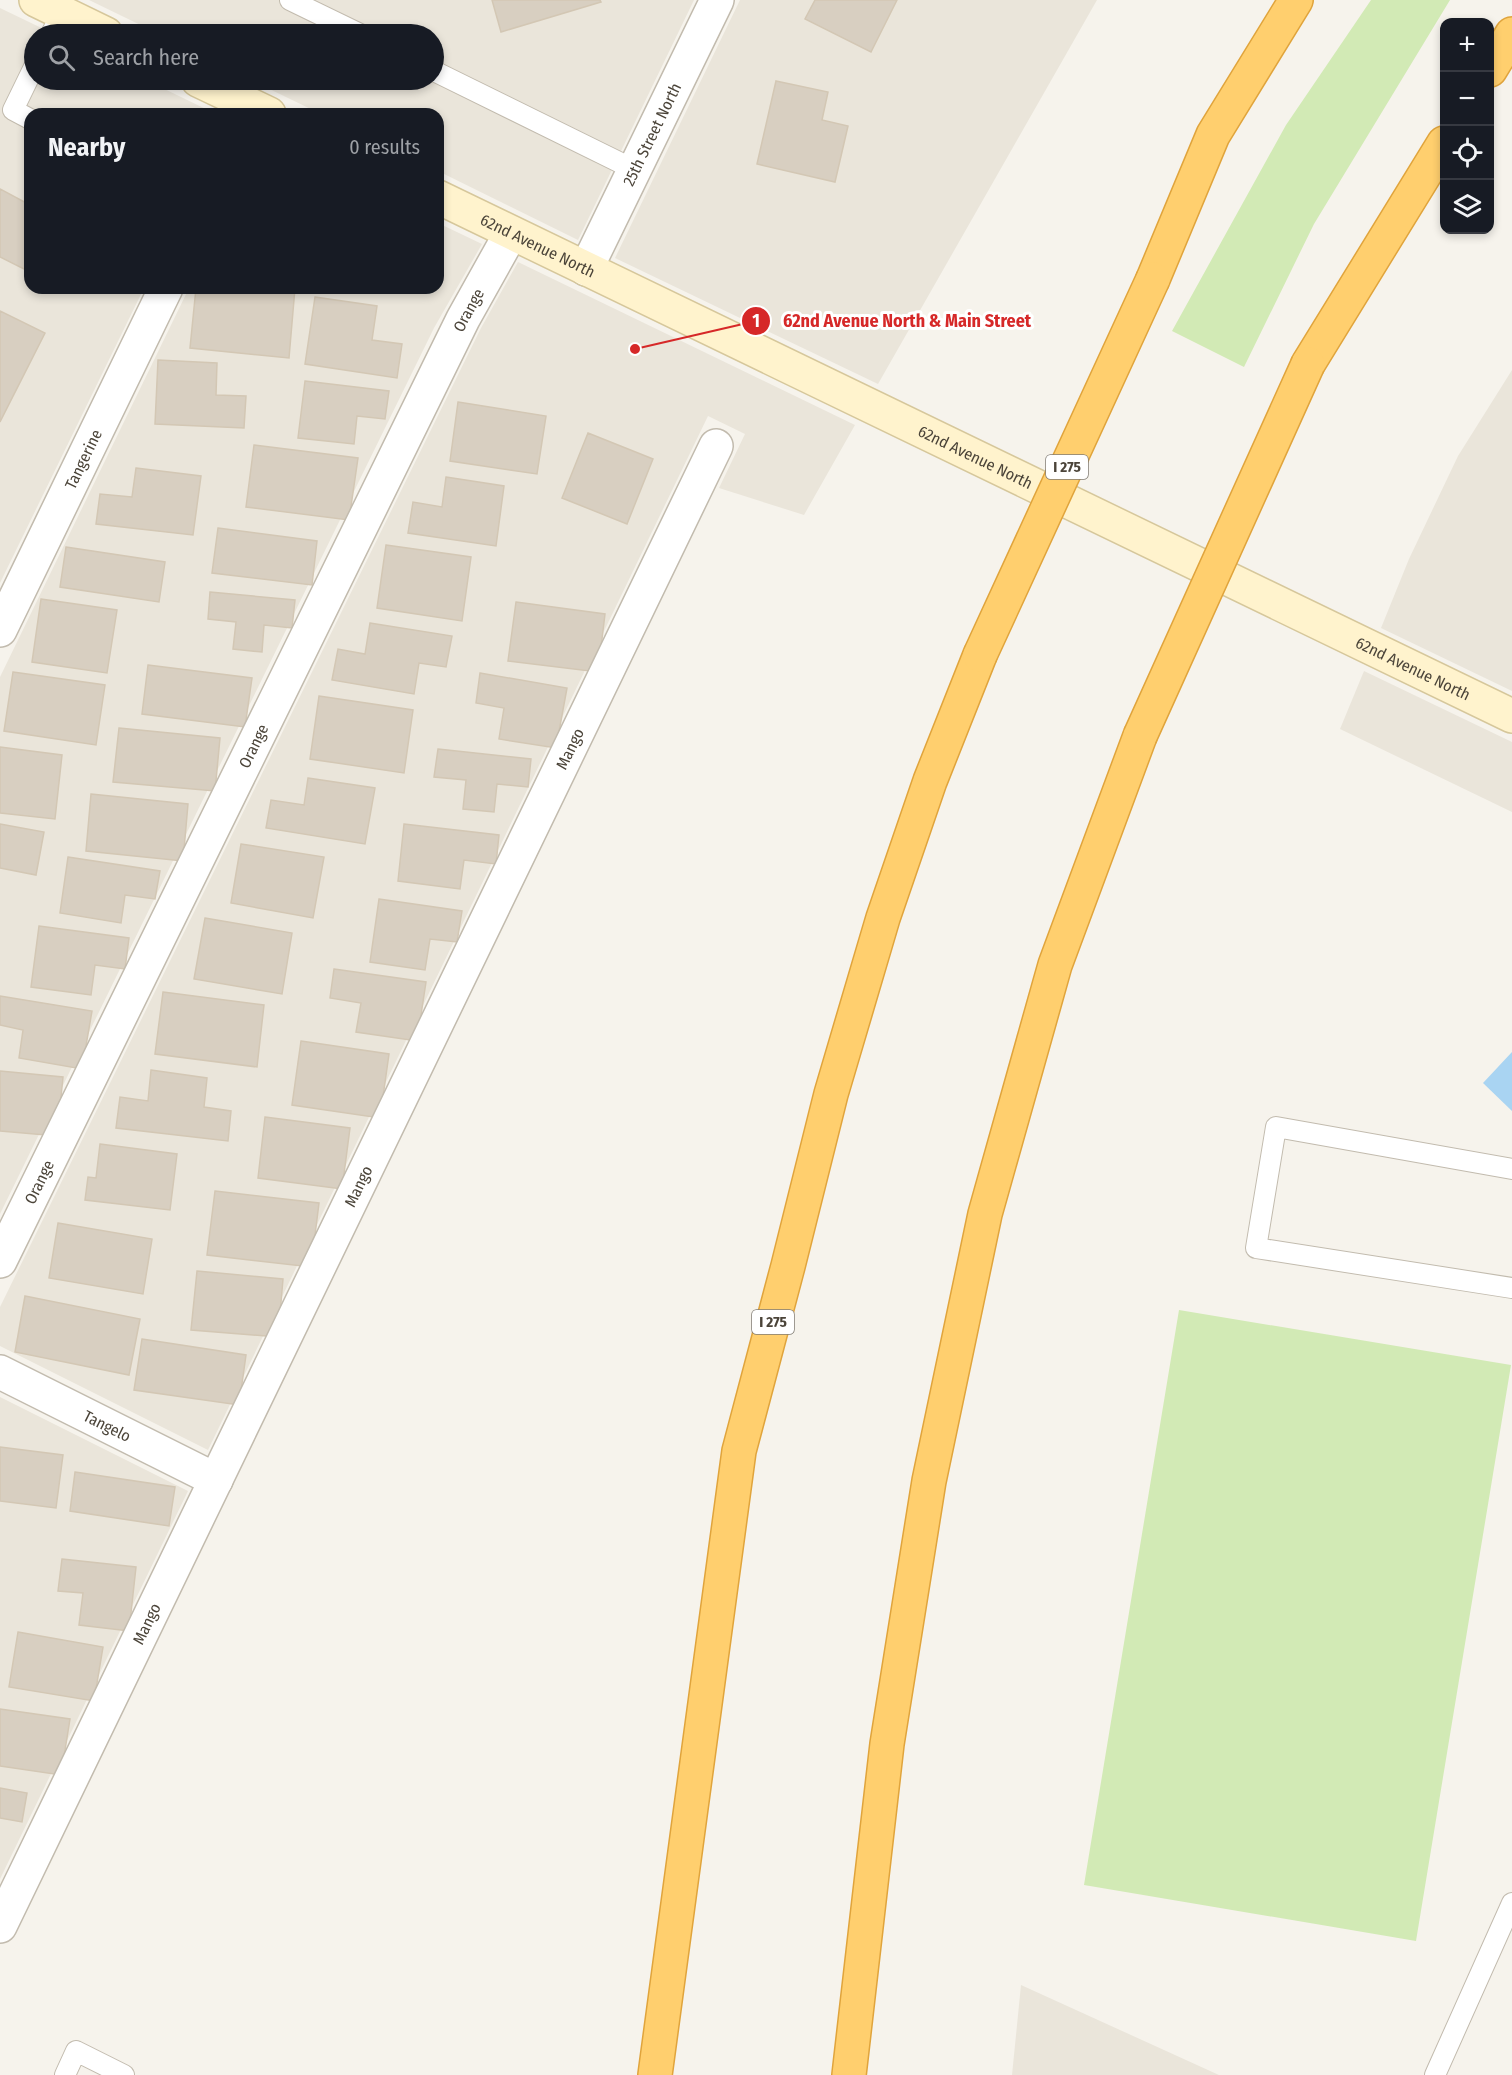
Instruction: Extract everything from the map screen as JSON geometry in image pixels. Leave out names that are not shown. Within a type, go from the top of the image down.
[{"type":"highway","name":"I 275","points":[[655,2075],[739,1451],[831,1094],[883,918],[930,780],[980,655],[1154,279],[1213,135],[1296,0]]},
{"type":"highway","points":[[1494,63],[1512,34]]},
{"type":"highway","points":[[849,2075],[890,1721],[928,1481],[985,1214],[1055,964],[1140,736],[1308,364],[1440,150]]},
{"type":"highway","points":[[636,2075],[662,2011]]},
{"type":"street","name":"25th Street North","points":[[586,269],[717,0]]},
{"type":"street","points":[[49,16],[74,24]]},
{"type":"street","points":[[219,90],[256,108]]},
{"type":"street","name":"62nd Avenue North","points":[[444,200],[1512,716]]},
{"type":"street","name":"Orange","points":[[0,1261],[462,319],[511,233]]},
{"type":"street","name":"Tangerine","points":[[0,630],[163,294]]},
{"type":"street","name":"Mango","points":[[0,1926],[717,446]]},
{"type":"street","name":"Tangelo","points":[[0,1372],[216,1480]]},
{"type":"lane","points":[[290,0],[339,24]]},
{"type":"lane","points":[[444,76],[635,170]]},
{"type":"lane","points":[[24,87],[13,110],[24,116]]},
{"type":"lane","points":[[1512,1169],[1276,1127],[1256,1248],[1512,1288]]},
{"type":"lane","points":[[1435,2075],[1512,1903]]},
{"type":"lane","points":[[65,2075],[76,2051],[124,2075]]},
{"type":"shaded area","points":[[89,0],[694,0],[578,240],[444,174],[444,108],[309,108],[272,90],[444,90],[444,24],[138,24]]},
{"type":"shaded area","points":[[740,0],[1097,0],[878,384],[615,258]]},
{"type":"shaded area","points":[[0,8],[33,24],[24,24],[24,90],[167,90],[204,108],[24,108],[24,294],[141,294],[0,583]]},
{"type":"shaded area","points":[[444,226],[482,244],[434,328],[0,1214],[0,677],[186,294],[444,294]]},
{"type":"shaded area","points":[[518,262],[855,425],[804,515],[719,488],[745,434],[708,416],[208,1450],[0,1346],[0,1307],[481,328]]},
{"type":"shaded area","points":[[1512,370],[1512,691],[1381,628],[1409,559],[1458,456]]},
{"type":"shaded area","points":[[1364,671],[1512,742],[1512,812],[1340,729]]},
{"type":"shaded area","points":[[0,1397],[188,1491],[0,1879]]},
{"type":"shaded area","points":[[1021,1985],[1219,2075],[1012,2075]]},
{"type":"green space","points":[[1371,0],[1450,0],[1314,224],[1244,367],[1172,331],[1286,125]]},
{"type":"green space","points":[[1179,1310],[1511,1365],[1416,1941],[1084,1885]]},
{"type":"water","points":[[1512,1052],[1512,1111],[1483,1083]]},
{"type":"building","points":[[492,0],[600,0],[601,2],[501,32]]},
{"type":"building","points":[[815,0],[897,0],[871,52],[805,19]]},
{"type":"building","points":[[776,81],[828,92],[822,120],[848,126],[835,182],[757,164]]},
{"type":"building","points":[[0,189],[24,202],[24,269],[0,257]]},
{"type":"building","points":[[195,294],[294,294],[289,358],[190,348]]},
{"type":"building","points":[[315,297],[377,306],[372,340],[402,344],[397,378],[305,364]]},
{"type":"building","points":[[0,311],[45,333],[0,422]]},
{"type":"building","points":[[158,360],[217,363],[216,395],[246,396],[244,428],[155,424]]},
{"type":"building","points":[[305,381],[389,391],[385,419],[357,416],[354,444],[298,438]]},
{"type":"building","points":[[458,402],[546,416],[537,474],[450,461]]},
{"type":"building","points":[[588,433],[653,459],[627,524],[562,498]]},
{"type":"building","points":[[254,445],[358,458],[349,520],[246,507]]},
{"type":"building","points":[[136,468],[201,476],[193,535],[96,524],[100,494],[132,497]]},
{"type":"building","points":[[446,477],[504,486],[496,546],[408,533],[413,502],[442,507]]},
{"type":"building","points":[[218,528],[317,541],[312,585],[212,573]]},
{"type":"building","points":[[386,545],[471,557],[462,621],[377,608]]},
{"type":"building","points":[[66,547],[165,562],[159,602],[60,587]]},
{"type":"building","points":[[210,592],[295,600],[292,628],[264,625],[262,652],[233,649],[236,622],[208,619]]},
{"type":"building","points":[[41,599],[117,610],[107,673],[32,662]]},
{"type":"building","points":[[516,602],[605,614],[598,672],[508,661]]},
{"type":"building","points":[[370,623],[452,636],[446,667],[419,663],[414,694],[332,680],[338,649],[365,654]]},
{"type":"building","points":[[148,665],[252,678],[245,727],[142,714]]},
{"type":"building","points":[[13,672],[105,685],[96,745],[4,731]]},
{"type":"building","points":[[480,673],[567,688],[556,748],[499,739],[504,708],[476,703]]},
{"type":"building","points":[[319,696],[413,710],[404,773],[310,759]]},
{"type":"building","points":[[119,728],[220,738],[215,791],[113,782]]},
{"type":"building","points":[[0,747],[62,755],[55,819],[0,813]]},
{"type":"building","points":[[438,749],[531,759],[528,787],[497,784],[494,812],[463,809],[466,780],[434,777]]},
{"type":"building","points":[[308,778],[375,788],[365,844],[266,828],[271,800],[304,805]]},
{"type":"building","points":[[91,794],[188,804],[183,861],[86,851]]},
{"type":"building","points":[[0,824],[44,832],[36,875],[0,868]]},
{"type":"building","points":[[404,824],[499,835],[496,864],[464,860],[460,889],[398,881]]},
{"type":"building","points":[[241,844],[324,857],[313,918],[231,903]]},
{"type":"building","points":[[68,857],[160,871],[155,899],[125,895],[121,923],[60,913]]},
{"type":"building","points":[[379,899],[462,911],[457,942],[430,939],[425,970],[370,962]]},
{"type":"building","points":[[205,918],[292,933],[282,994],[194,979]]},
{"type":"building","points":[[39,926],[129,938],[125,969],[95,965],[91,995],[31,987]]},
{"type":"building","points":[[334,969],[426,982],[417,1041],[356,1032],[361,1003],[330,998]]},
{"type":"building","points":[[163,992],[264,1005],[257,1067],[155,1054]]},
{"type":"building","points":[[0,996],[92,1011],[82,1069],[19,1058],[23,1030],[0,1025]]},
{"type":"building","points":[[301,1041],[389,1054],[380,1118],[292,1105]]},
{"type":"building","points":[[151,1070],[207,1078],[204,1107],[231,1111],[228,1141],[116,1128],[120,1097],[148,1101]]},
{"type":"building","points":[[0,1071],[63,1077],[57,1136],[0,1131]]},
{"type":"building","points":[[265,1117],[350,1128],[342,1189],[258,1178]]},
{"type":"building","points":[[100,1144],[177,1154],[170,1210],[85,1200],[88,1177],[96,1178]]},
{"type":"building","points":[[215,1191],[319,1203],[311,1267],[207,1255]]},
{"type":"building","points":[[58,1223],[152,1239],[143,1294],[49,1278]]},
{"type":"building","points":[[197,1271],[283,1279],[278,1337],[191,1330]]},
{"type":"building","points":[[25,1296],[140,1319],[129,1375],[15,1352]]},
{"type":"building","points":[[142,1339],[246,1355],[239,1405],[134,1390]]},
{"type":"building","points":[[0,1447],[63,1455],[56,1508],[0,1501]]},
{"type":"building","points":[[75,1472],[175,1487],[169,1526],[70,1511]]},
{"type":"building","points":[[62,1559],[136,1567],[129,1631],[79,1625],[83,1593],[58,1591]]},
{"type":"building","points":[[18,1632],[103,1647],[94,1701],[9,1687]]},
{"type":"building","points":[[0,1709],[70,1719],[61,1775],[0,1766]]},
{"type":"building","points":[[0,1788],[27,1793],[22,1822],[0,1818]]},
{"type":"place","name":"62nd Avenue North & Main Street","points":[[635,349]]}]
